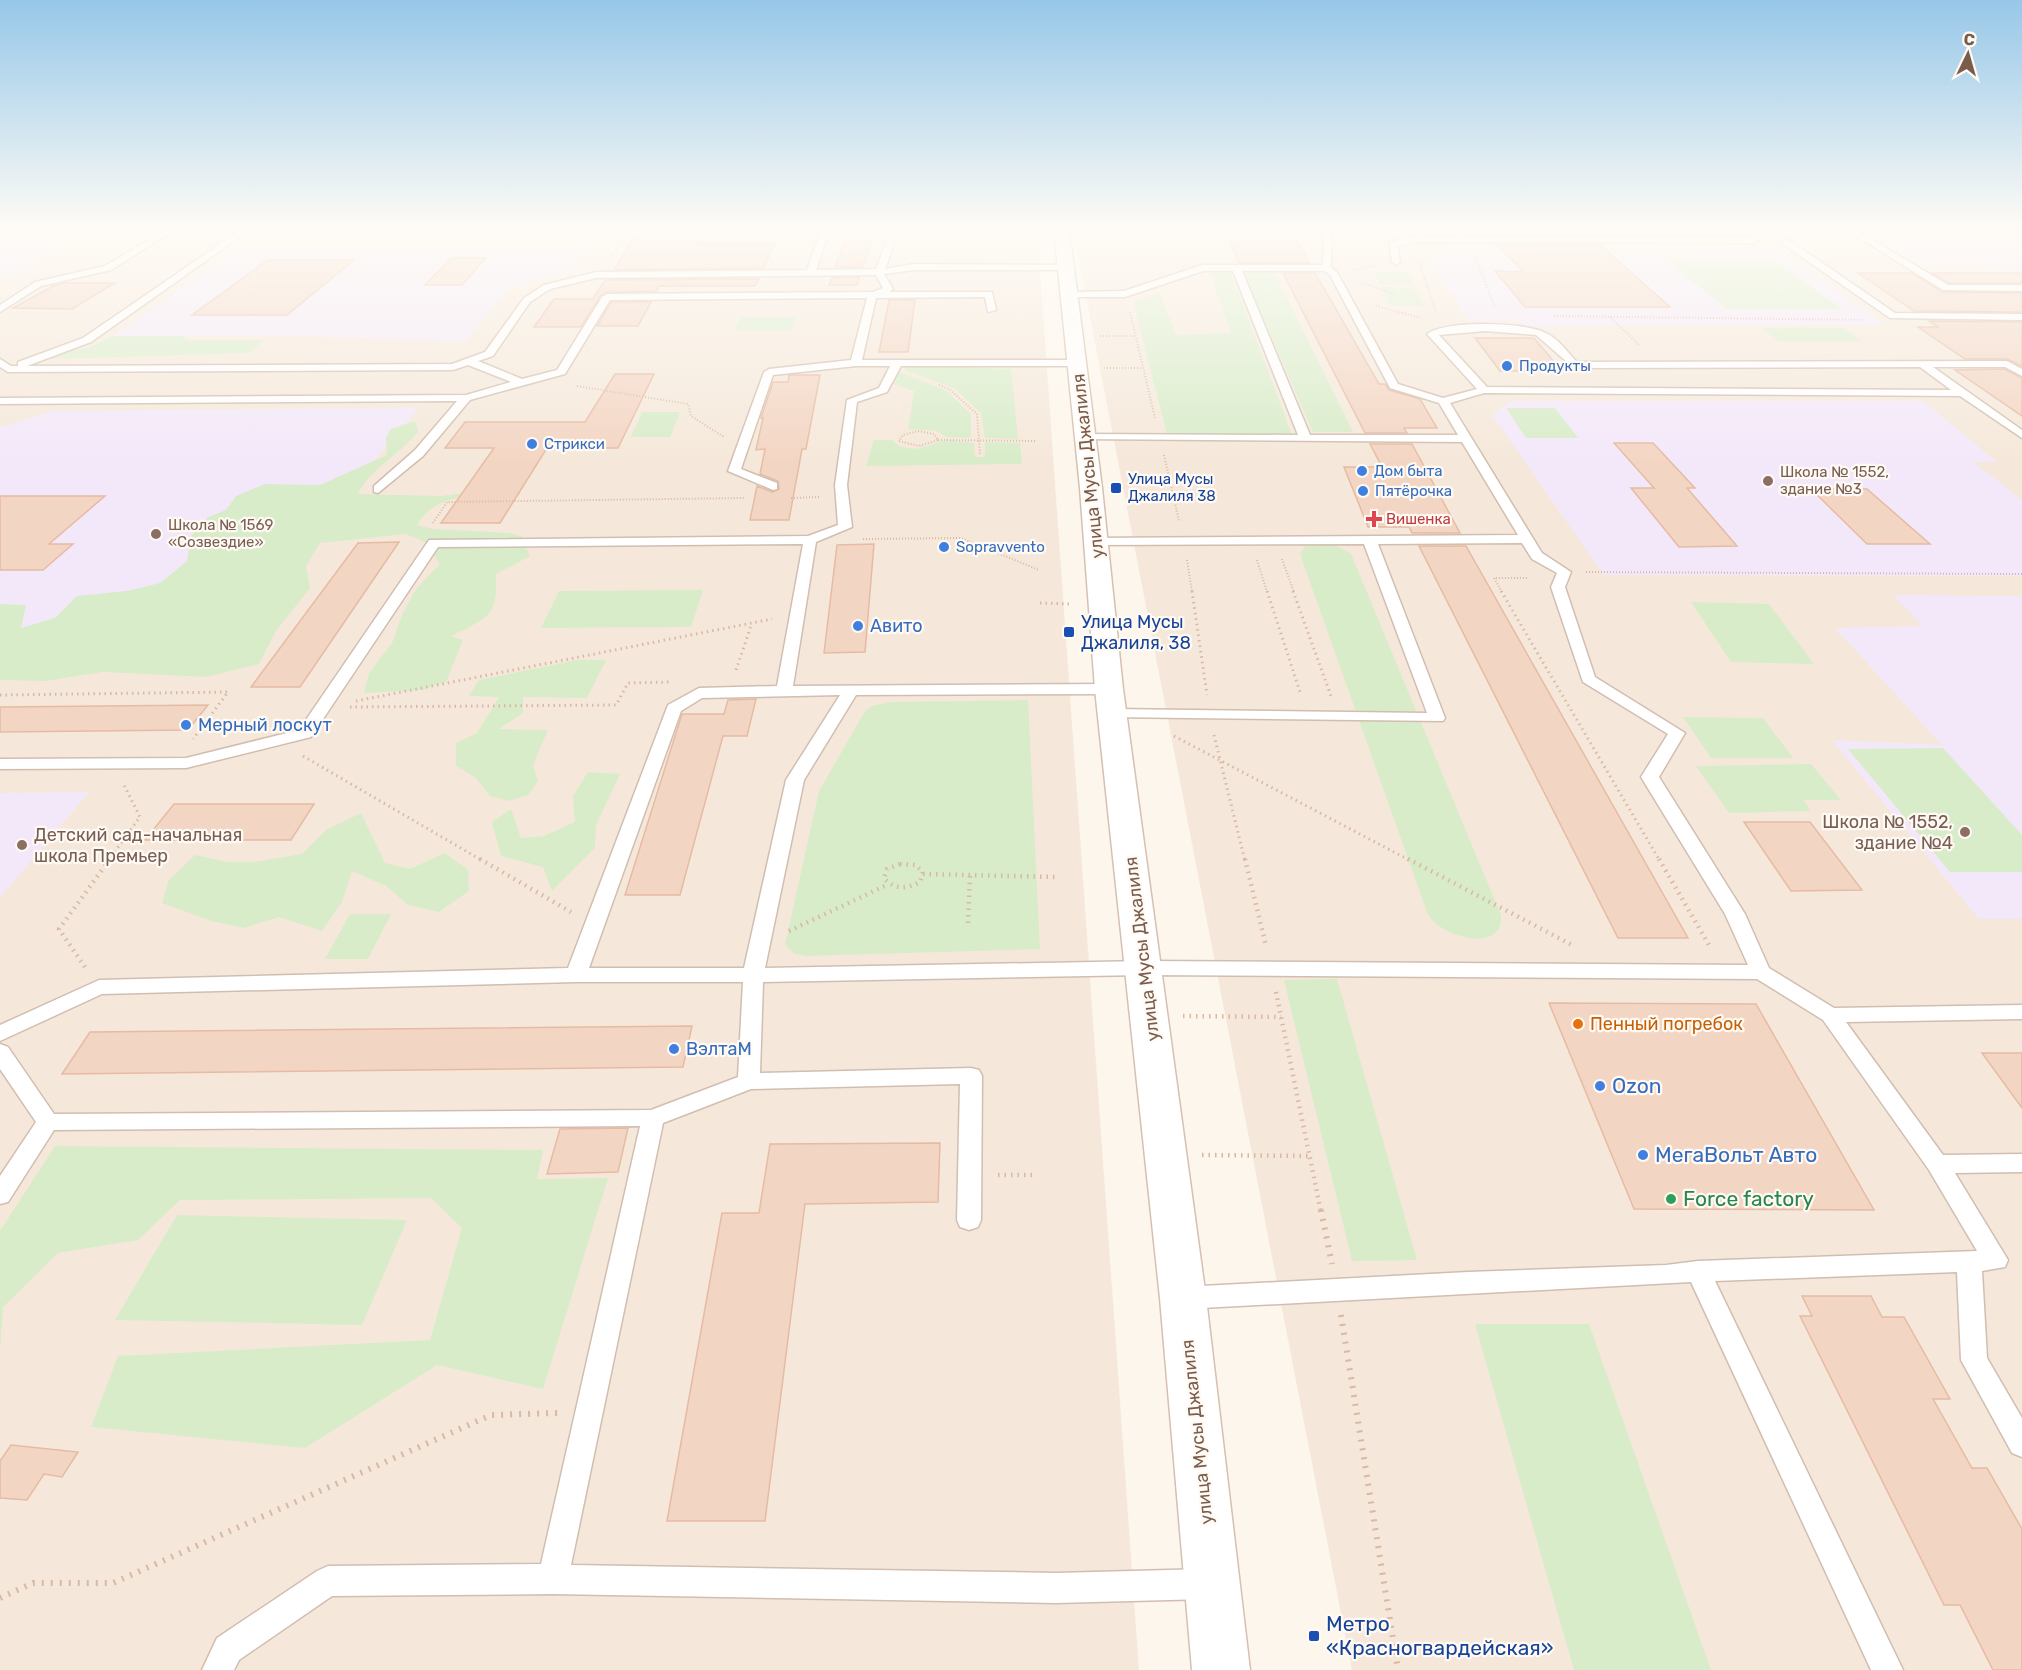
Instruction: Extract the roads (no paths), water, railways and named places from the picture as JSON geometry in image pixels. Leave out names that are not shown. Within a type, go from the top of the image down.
[{"type":"main road","name":"улица Мусы Джалиля","points":[[1073,307],[1084,349],[1083,437],[1117,706],[1183,1298],[1221,1670]]},
{"type":"lane","points":[[3,368],[87,340],[135,307]]},
{"type":"lane","points":[[3,368],[453,367],[489,354],[522,307]]},
{"type":"lane","points":[[0,401],[466,399],[561,372],[601,307]]},
{"type":"lane","points":[[856,363],[869,307]]},
{"type":"lane","points":[[1252,307],[1306,439]]},
{"type":"lane","points":[[1353,307],[1394,386],[1443,401],[1484,390],[1963,393]]},
{"type":"lane","points":[[1880,307],[1893,316],[2022,317]]},
{"type":"lane","points":[[1484,390],[1432,334],[1443,329],[1496,329],[1540,333],[1574,365],[2007,364],[2022,373]]},
{"type":"lane","points":[[773,486],[734,471],[769,372],[856,363],[896,366],[1084,349]]},
{"type":"lane","points":[[468,361],[520,383]]},
{"type":"lane","points":[[1922,364],[2022,435]]},
{"type":"lane","points":[[0,764],[186,763],[305,734],[434,543],[816,538],[845,527],[841,485],[852,400],[883,390],[896,366]]},
{"type":"lane","points":[[378,489],[420,453],[466,399]]},
{"type":"lane","points":[[1443,401],[1468,439],[1522,539],[1537,556],[1564,572],[1558,587],[1588,679],[1677,733],[1650,777],[1735,914],[1761,972]]},
{"type":"lane","points":[[1083,437],[1468,439]]},
{"type":"lane","points":[[784,691],[797,614],[816,538]]},
{"type":"lane","points":[[1095,542],[1522,539]]},
{"type":"lane","points":[[576,975],[674,708],[699,693],[851,691],[1117,706],[1210,715],[1437,718],[1370,541]]},
{"type":"lane","points":[[749,1081],[753,975],[795,780],[851,691]]},
{"type":"lane","points":[[0,1034],[99,987],[576,975],[753,975],[1145,968],[1761,972],[1830,1015],[1937,1164],[1996,1260],[1698,1271],[1666,1275],[1490,1281],[1183,1298]]},
{"type":"lane","points":[[1830,1015],[2022,1012]]},
{"type":"lane","points":[[0,1052],[48,1122]]},
{"type":"lane","points":[[48,1122],[653,1118],[749,1081],[971,1076],[969,1220]]},
{"type":"lane","points":[[553,1579],[653,1118]]},
{"type":"lane","points":[[0,1195],[48,1122]]},
{"type":"lane","points":[[1937,1164],[2022,1163]]},
{"type":"lane","points":[[1969,1262],[1974,1360],[2022,1444]]},
{"type":"lane","points":[[1698,1271],[1887,1670]]},
{"type":"lane","points":[[218,1670],[228,1649],[328,1581],[553,1579],[1056,1588],[1213,1584]]},
{"type":"place","name":"Продукты","points":[[1507,366]]},
{"type":"place","name":"Стрикси","points":[[532,444]]},
{"type":"place","name":"Дом быта","points":[[1362,471]]},
{"type":"place","name":"Школа № 1552, здание №3","points":[[1768,481]]},
{"type":"place","name":"Улица Мусы Джалиля 38","points":[[1116,488]]},
{"type":"place","name":"Пятёрочка","points":[[1363,491]]},
{"type":"place","name":"Вишенка","points":[[1374,519]]},
{"type":"place","name":"Школа № 1569 «Созвездие»","points":[[156,534]]},
{"type":"place","name":"Sopravvento","points":[[944,547]]},
{"type":"place","name":"Авито","points":[[858,626]]},
{"type":"place","name":"Улица Мусы Джалиля, 38","points":[[1069,632]]},
{"type":"place","name":"Мерный лоскут","points":[[186,725]]},
{"type":"place","name":"Школа № 1552, здание №4","points":[[1965,832]]},
{"type":"place","name":"Детский сад-начальная школа Премьер","points":[[22,845]]},
{"type":"place","name":"Пенный погребок","points":[[1578,1024]]},
{"type":"place","name":"ВэлтаМ","points":[[674,1049]]},
{"type":"place","name":"Ozon","points":[[1600,1086]]},
{"type":"place","name":"МегаВольт Авто","points":[[1643,1155]]},
{"type":"place","name":"Force factory","points":[[1671,1199]]},
{"type":"place","name":"Метро «Красногвардейская»","points":[[1314,1636]]}]
